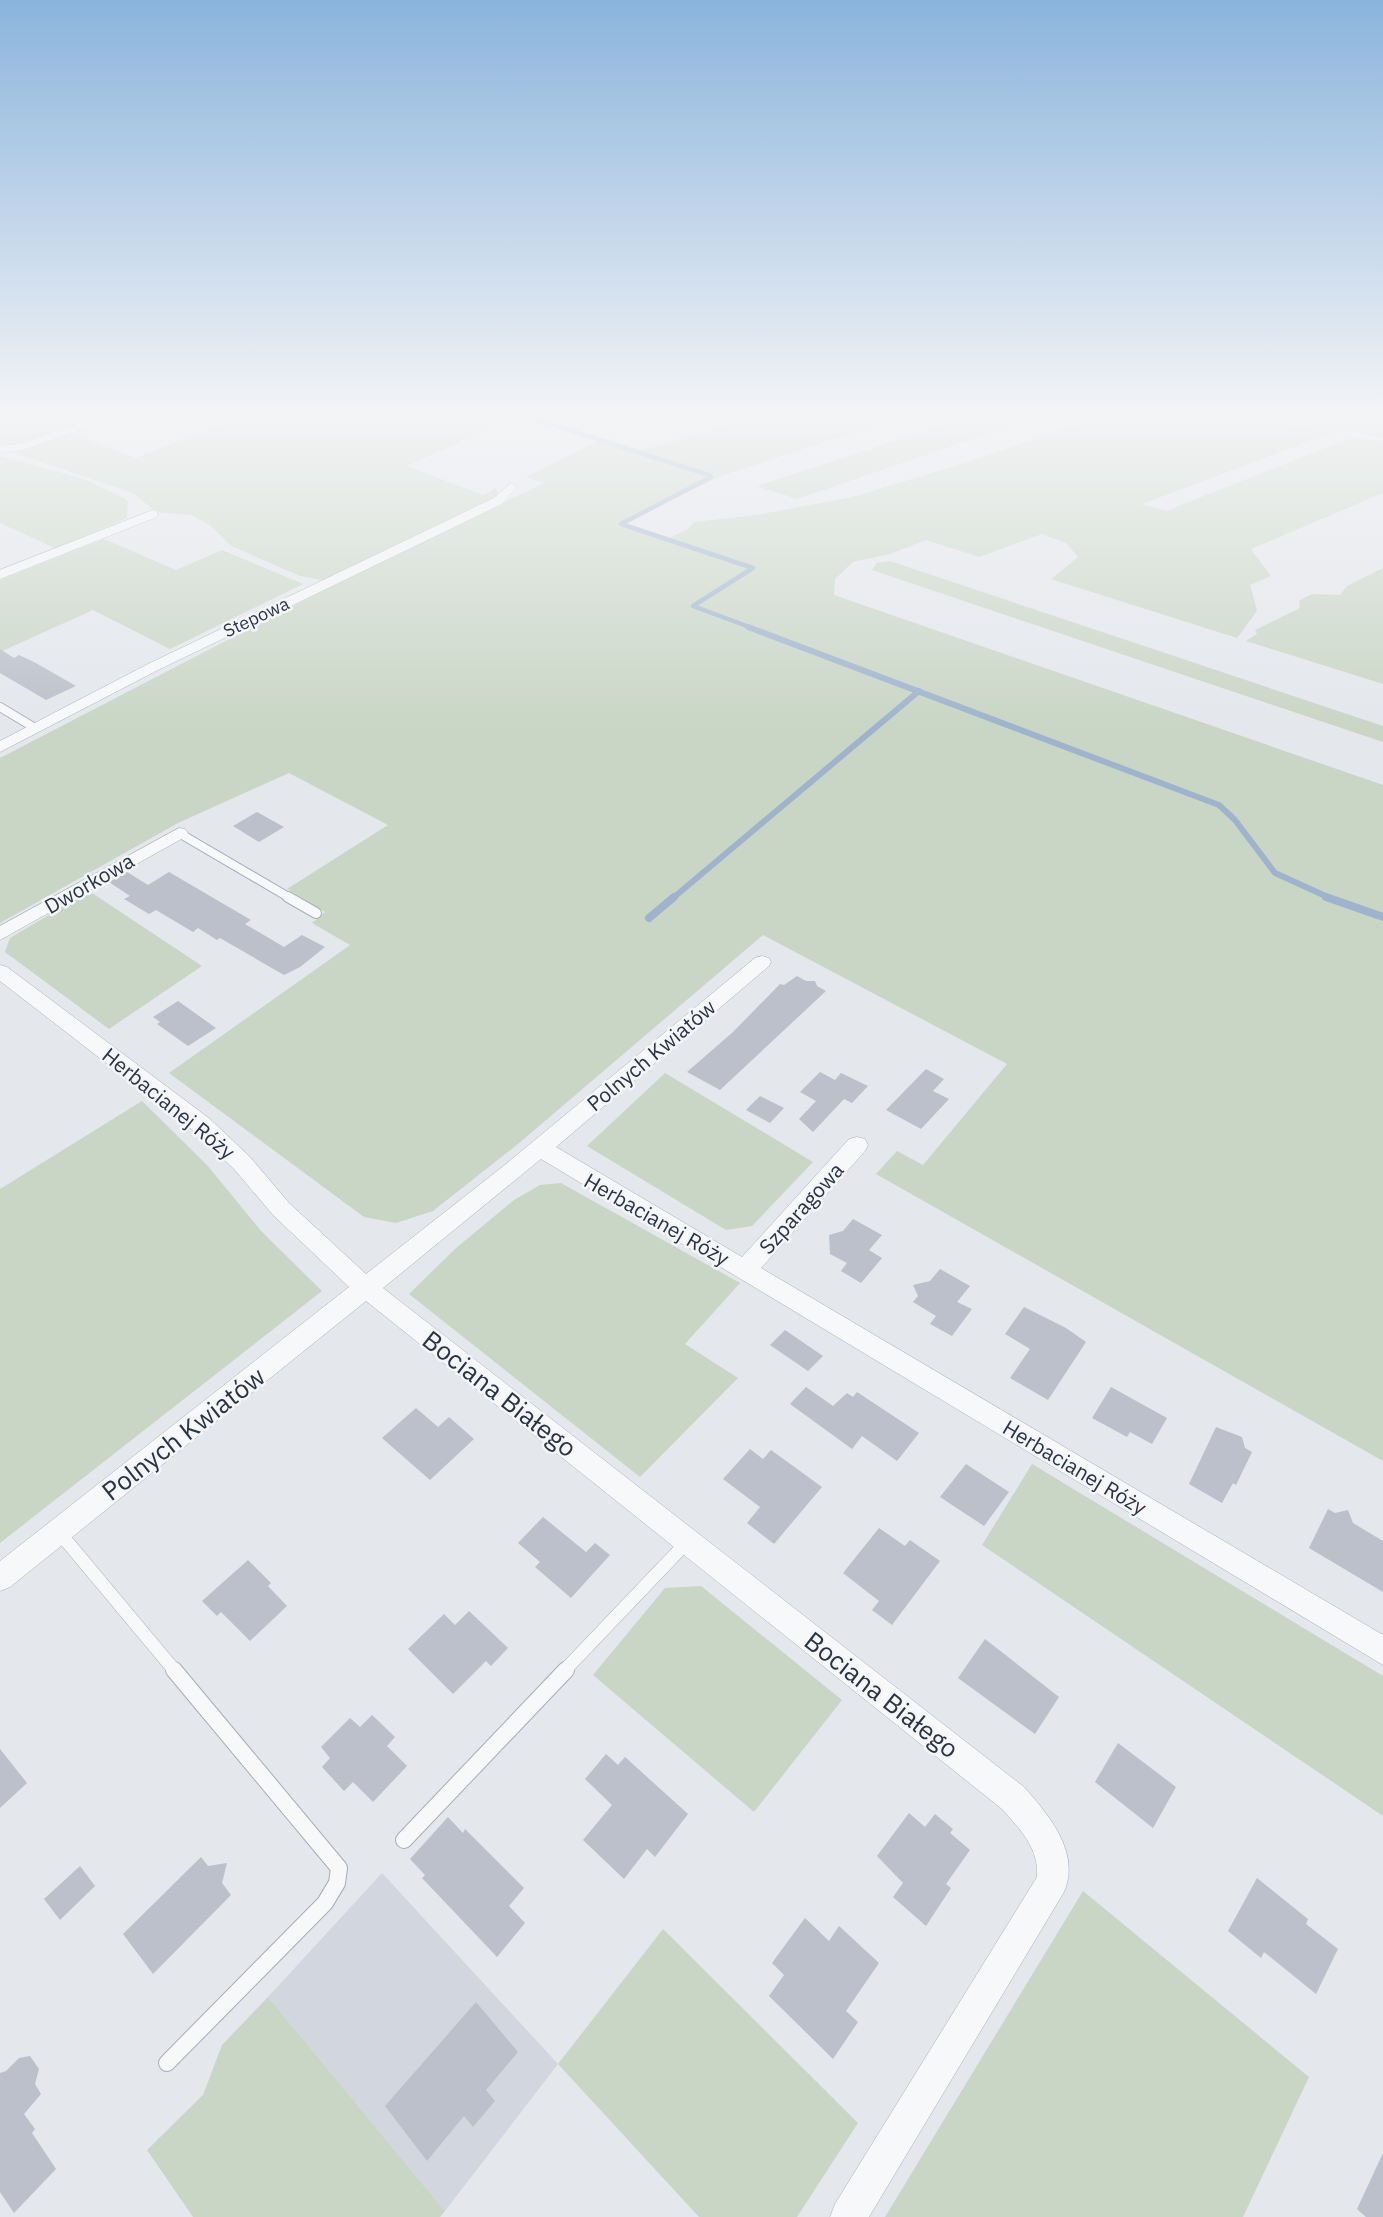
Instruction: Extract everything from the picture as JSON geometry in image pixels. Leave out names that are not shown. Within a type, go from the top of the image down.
[{"type":"street","points":[[0,576],[142,518]]},
{"type":"street","name":"Stepowa","points":[[0,747],[196,646],[462,518]]},
{"type":"street","name":"Dworkowa","points":[[0,934],[179,833]]},
{"type":"street","name":"Polnych Kwiatów","points":[[540,1148],[762,962]]},
{"type":"street","name":"Herbacianej Róży","points":[[0,971],[202,1125],[243,1163],[281,1209],[366,1288]]},
{"type":"street","name":"Szparagowa","points":[[745,1270],[857,1145]]},
{"type":"street","points":[[366,1288],[540,1148]]},
{"type":"street","name":"Herbacianej Róży","points":[[540,1148],[1383,1651]]},
{"type":"street","name":"Polnych Kwiatów","points":[[0,1578],[366,1288]]},
{"type":"street","name":"Bociana Białego","points":[[366,1288],[1013,1798],[1040,1830],[1055,1867],[1053,1881],[848,2217]]},
{"type":"lane","points":[[0,707],[35,728]]},
{"type":"lane","points":[[179,833],[316,913]]},
{"type":"lane","points":[[59,1531],[339,1868],[337,1883],[326,1903],[167,2063]]},
{"type":"lane","points":[[404,1840],[688,1541]]},
{"type":"shaded area","points":[[382,1873],[558,2064],[445,2211],[268,1997]]},
{"type":"green space","points":[[0,518],[126,518],[55,548],[0,523]]},
{"type":"green space","points":[[198,518],[454,518],[327,581],[300,576],[231,546],[210,525]]},
{"type":"green space","points":[[470,518],[634,518],[618,526],[665,540],[688,529],[694,522],[725,518],[1323,518],[1251,549],[1271,576],[1250,585],[1257,611],[1237,638],[1051,579],[1078,557],[1066,543],[1042,534],[979,557],[926,540],[890,554],[853,562],[835,579],[834,595],[1383,785],[1383,1461],[876,1174],[897,1151],[923,1165],[1007,1064],[763,935],[518,1144],[433,1211],[396,1223],[364,1217],[169,1073],[350,945],[312,923],[325,912],[287,889],[388,825],[289,773],[178,823],[0,923],[0,758],[353,575]]},
{"type":"green space","points":[[104,539],[176,570],[222,550],[303,584],[170,649],[93,610],[0,652],[0,580]]},
{"type":"green space","points":[[890,561],[1383,726],[1383,742],[872,570],[877,563]]},
{"type":"green space","points":[[1383,568],[1383,684],[1246,641],[1257,634],[1255,630],[1300,608],[1299,601],[1312,594],[1340,595],[1347,586]]},
{"type":"green space","points":[[89,891],[202,966],[109,1029],[5,952],[10,938]]},
{"type":"green space","points":[[665,1073],[813,1162],[752,1226],[726,1230],[587,1146]]},
{"type":"green space","points":[[142,1101],[207,1165],[262,1232],[322,1291],[0,1543],[0,1189]]},
{"type":"green space","points":[[561,1183],[740,1283],[685,1344],[738,1378],[640,1477],[409,1294],[455,1249],[514,1200],[540,1185]]},
{"type":"green space","points":[[1032,1464],[1383,1676],[1383,1816],[982,1545]]},
{"type":"green space","points":[[701,1586],[842,1700],[754,1812],[593,1675],[665,1588]]},
{"type":"green space","points":[[1083,1891],[1309,2077],[1243,2217],[885,2217]]},
{"type":"green space","points":[[663,1929],[858,2123],[797,2217],[699,2217],[558,2064]]},
{"type":"green space","points":[[268,1997],[445,2211],[440,2217],[193,2217],[147,2150],[203,2095],[222,2045]]},
{"type":"building","points":[[0,649],[14,658],[19,655],[34,662],[76,686],[46,700],[0,673]]},
{"type":"building","points":[[257,812],[284,827],[259,842],[233,826]]},
{"type":"building","points":[[127,872],[148,885],[169,872],[251,920],[245,924],[284,947],[302,935],[325,947],[300,967],[284,975],[220,938],[217,940],[198,928],[193,932],[156,910],[149,914],[124,899],[130,896],[109,882]]},
{"type":"building","points":[[797,976],[806,981],[815,981],[817,986],[826,991],[720,1090],[687,1072],[733,1032],[780,984],[784,985]]},
{"type":"building","points":[[178,1001],[216,1028],[188,1046],[157,1024],[160,1022],[153,1017]]},
{"type":"building","points":[[926,1069],[944,1079],[933,1091],[949,1099],[921,1129],[886,1110]]},
{"type":"building","points":[[820,1072],[835,1080],[841,1073],[868,1086],[852,1103],[844,1099],[813,1132],[799,1119],[816,1101],[800,1092]]},
{"type":"building","points":[[760,1096],[784,1108],[770,1123],[746,1110]]},
{"type":"building","points":[[853,1219],[882,1235],[869,1250],[882,1258],[861,1283],[841,1271],[847,1263],[830,1254],[829,1235],[843,1231]]},
{"type":"building","points":[[940,1269],[970,1286],[957,1302],[972,1309],[952,1336],[930,1324],[936,1316],[913,1302],[918,1296],[913,1285],[930,1281]]},
{"type":"building","points":[[1024,1307],[1066,1328],[1086,1342],[1048,1400],[1010,1378],[1030,1349],[1005,1334]]},
{"type":"building","points":[[785,1330],[823,1356],[808,1371],[770,1345]]},
{"type":"building","points":[[806,1387],[833,1406],[847,1393],[853,1397],[857,1392],[919,1433],[897,1461],[862,1436],[852,1449],[790,1404]]},
{"type":"building","points":[[1111,1387],[1167,1418],[1152,1444],[1130,1432],[1127,1437],[1092,1418]]},
{"type":"building","points":[[416,1408],[438,1427],[449,1417],[474,1439],[430,1480],[382,1438]]},
{"type":"building","points":[[1216,1427],[1242,1437],[1245,1448],[1252,1452],[1236,1485],[1233,1483],[1222,1503],[1189,1484]]},
{"type":"building","points":[[750,1449],[763,1459],[771,1450],[822,1487],[774,1544],[747,1523],[760,1507],[723,1479]]},
{"type":"building","points":[[966,1464],[1009,1492],[984,1526],[940,1497]]},
{"type":"building","points":[[1328,1509],[1335,1513],[1348,1510],[1353,1523],[1383,1541],[1383,1592],[1309,1548]]},
{"type":"building","points":[[543,1517],[586,1552],[595,1543],[610,1555],[571,1598],[535,1567],[540,1562],[518,1543]]},
{"type":"building","points":[[879,1528],[905,1546],[910,1540],[940,1561],[892,1625],[872,1610],[879,1601],[843,1573]]},
{"type":"building","points":[[248,1560],[271,1583],[268,1586],[287,1606],[250,1641],[221,1612],[217,1616],[202,1601]]},
{"type":"building","points":[[469,1611],[508,1648],[491,1666],[486,1661],[453,1694],[408,1649],[444,1614],[455,1625]]},
{"type":"building","points":[[985,1639],[1059,1697],[1035,1734],[958,1678]]},
{"type":"building","points":[[372,1715],[395,1737],[387,1746],[407,1766],[373,1802],[353,1782],[344,1791],[322,1767],[330,1758],[321,1747],[350,1718],[360,1727]]},
{"type":"building","points":[[1118,1743],[1176,1787],[1153,1828],[1095,1782]]},
{"type":"building","points":[[0,1749],[27,1783],[0,1808]]},
{"type":"building","points":[[606,1754],[618,1765],[625,1757],[688,1814],[655,1857],[647,1849],[624,1879],[583,1840],[612,1805],[585,1779]]},
{"type":"building","points":[[909,1813],[925,1827],[935,1814],[953,1829],[950,1833],[970,1850],[946,1884],[951,1888],[926,1926],[893,1897],[903,1883],[877,1856]]},
{"type":"building","points":[[448,1817],[463,1833],[465,1829],[524,1888],[509,1906],[525,1923],[497,1957],[422,1878],[425,1875],[410,1859]]},
{"type":"building","points":[[201,1857],[208,1866],[227,1863],[222,1883],[231,1895],[153,1974],[123,1934]]},
{"type":"building","points":[[80,1866],[95,1886],[60,1920],[44,1899]]},
{"type":"building","points":[[1257,1878],[1308,1919],[1306,1924],[1338,1949],[1316,1994],[1264,1952],[1261,1958],[1228,1931]]},
{"type":"building","points":[[805,1918],[829,1941],[839,1926],[879,1963],[846,2011],[858,2022],[833,2059],[769,1996],[784,1975],[772,1963]]},
{"type":"building","points":[[476,2002],[518,2052],[486,2090],[495,2101],[473,2127],[464,2116],[427,2161],[385,2106]]},
{"type":"building","points":[[30,2056],[39,2069],[35,2084],[41,2094],[24,2114],[35,2129],[32,2133],[56,2169],[14,2213],[0,2192],[0,2073],[6,2071],[19,2058]]},
{"type":"building","points":[[1383,2153],[1383,2217],[1366,2217],[1357,2209]]},
{"type":"waterway","points":[[632,518],[621,524],[753,568],[693,606],[752,628]]},
{"type":"waterway","points":[[748,627],[918,691]]},
{"type":"waterway","points":[[673,898],[918,691]]},
{"type":"waterway","points":[[918,691],[1219,805],[1235,820],[1275,873],[1330,898]]},
{"type":"waterway","points":[[649,918],[674,897]]},
{"type":"waterway","points":[[1326,897],[1383,917]]}]
